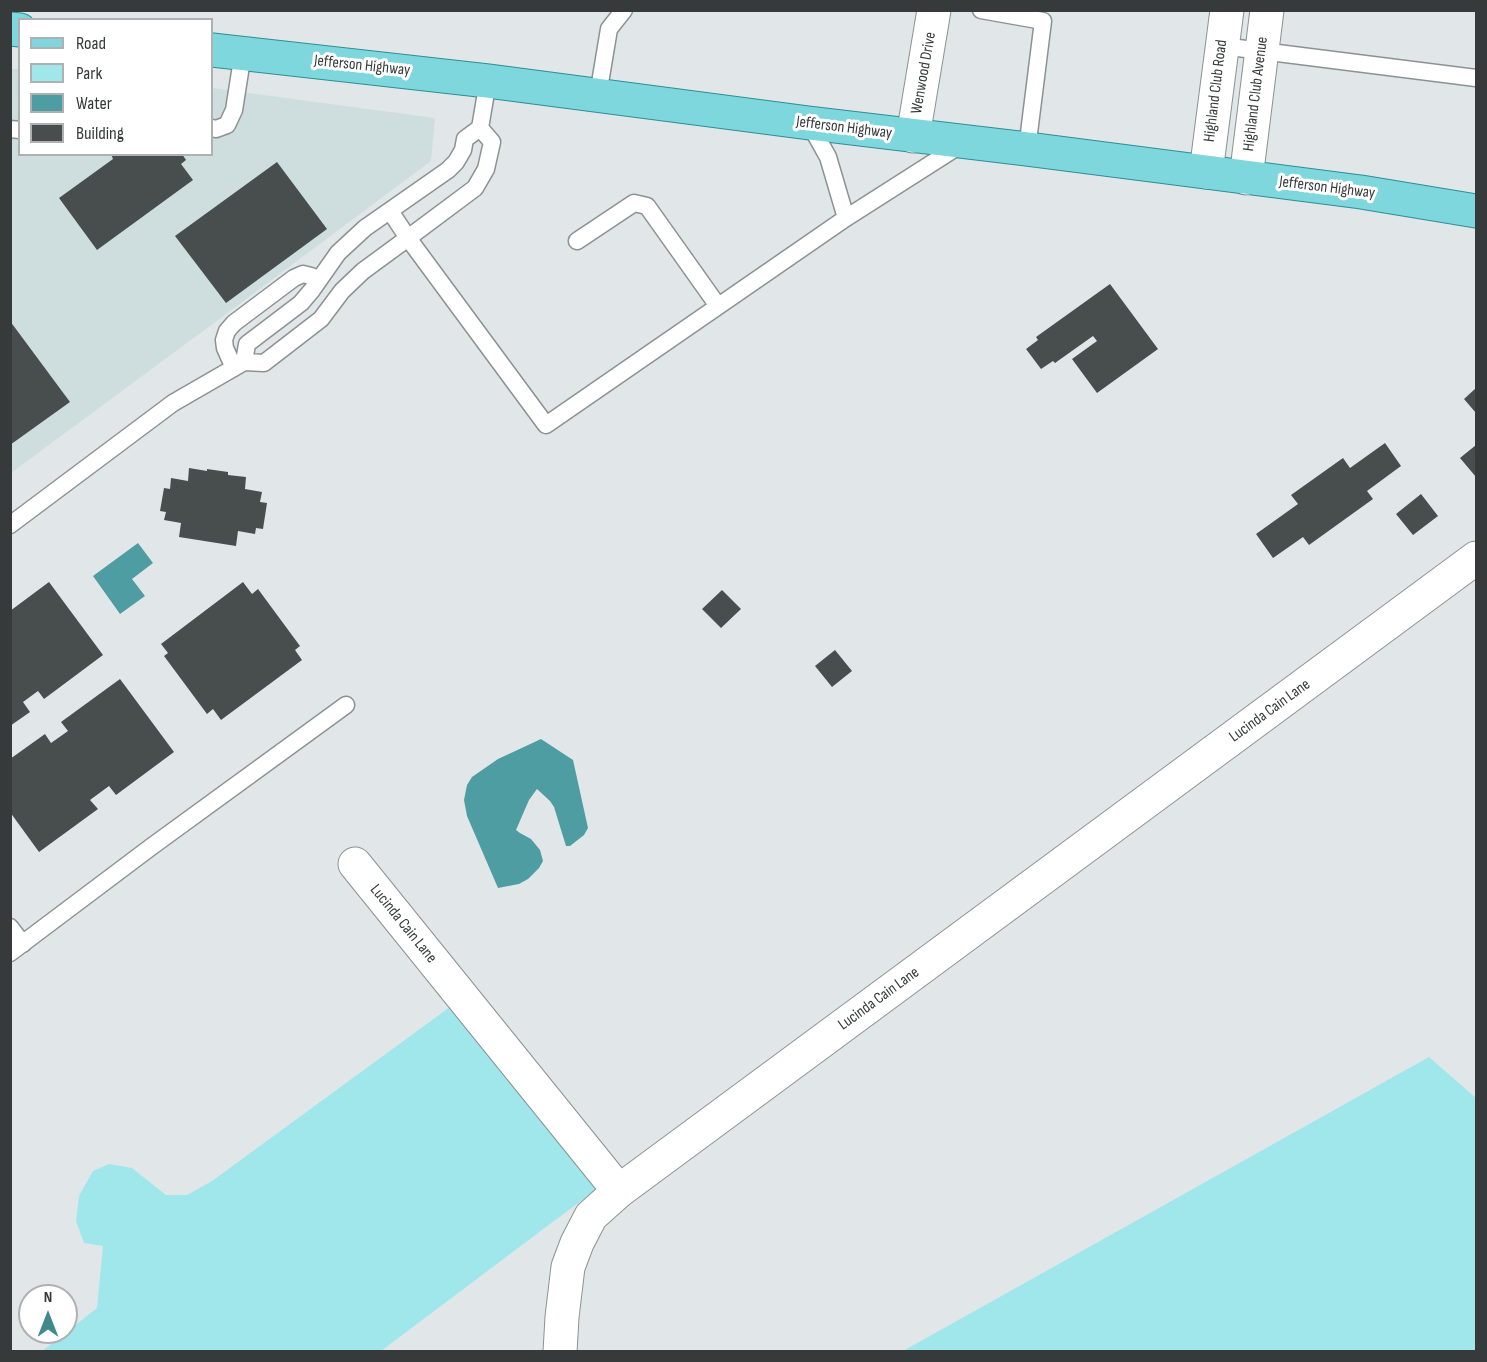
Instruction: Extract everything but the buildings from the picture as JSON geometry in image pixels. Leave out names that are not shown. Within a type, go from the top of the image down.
[{"type":"main road","name":"Jefferson Highway","points":[[227,51],[488,81],[913,136],[1027,148],[1361,192],[1476,211]]},
{"type":"street","name":"Wenwood Drive","points":[[913,136],[934,10]]},
{"type":"street","name":"Highland Club Road","points":[[1206,172],[1227,10]]},
{"type":"street","name":"Highland Club Avenue","points":[[1246,178],[1267,10]]},
{"type":"street","name":"Lucinda Cain Lane","points":[[355,864],[619,1191],[1476,558]]},
{"type":"street","points":[[560,1352],[568,1267],[591,1216],[619,1191]]},
{"type":"lane","points":[[598,95],[609,30],[624,10]]},
{"type":"lane","points":[[981,10],[1043,21],[1027,148]]},
{"type":"lane","points":[[1222,46],[1476,78]]},
{"type":"lane","points":[[213,128],[227,125],[234,110],[227,51]]},
{"type":"lane","points":[[239,365],[247,344],[301,303],[338,254],[365,228],[456,162],[463,150],[465,139],[480,129],[488,81]]},
{"type":"lane","points":[[809,123],[828,157],[846,218]]},
{"type":"lane","points":[[10,525],[173,403],[239,365],[264,363],[321,319],[342,291],[363,271],[475,188],[486,169],[492,142],[480,129]]},
{"type":"lane","points":[[390,211],[546,425],[846,218],[965,142]]},
{"type":"lane","points":[[577,241],[634,203],[647,206],[718,306]]},
{"type":"lane","points":[[239,365],[225,348],[224,340],[227,331],[234,323],[294,278],[303,274],[320,279]]},
{"type":"lane","points":[[10,927],[17,948],[346,705]]},
{"type":"shaded area","points":[[10,69],[18,69],[18,156],[213,156],[213,88],[435,118],[431,161],[11,473]]},
{"type":"green space","points":[[454,1004],[602,1185],[381,1351],[41,1352],[51,1344],[78,1344],[78,1323],[97,1308],[103,1246],[84,1243],[76,1221],[79,1196],[93,1171],[109,1164],[132,1168],[166,1195],[187,1195],[212,1181]]},
{"type":"green space","points":[[1429,1057],[1476,1098],[1476,1351],[903,1351]]},
{"type":"water","points":[[138,543],[153,563],[132,579],[145,596],[120,614],[93,576]]},
{"type":"water","points":[[541,739],[573,760],[588,828],[584,835],[570,846],[566,846],[554,807],[537,789],[529,800],[516,830],[531,839],[540,850],[543,861],[528,879],[519,884],[498,888],[467,816],[464,800],[467,785],[472,777],[498,759]]}]
